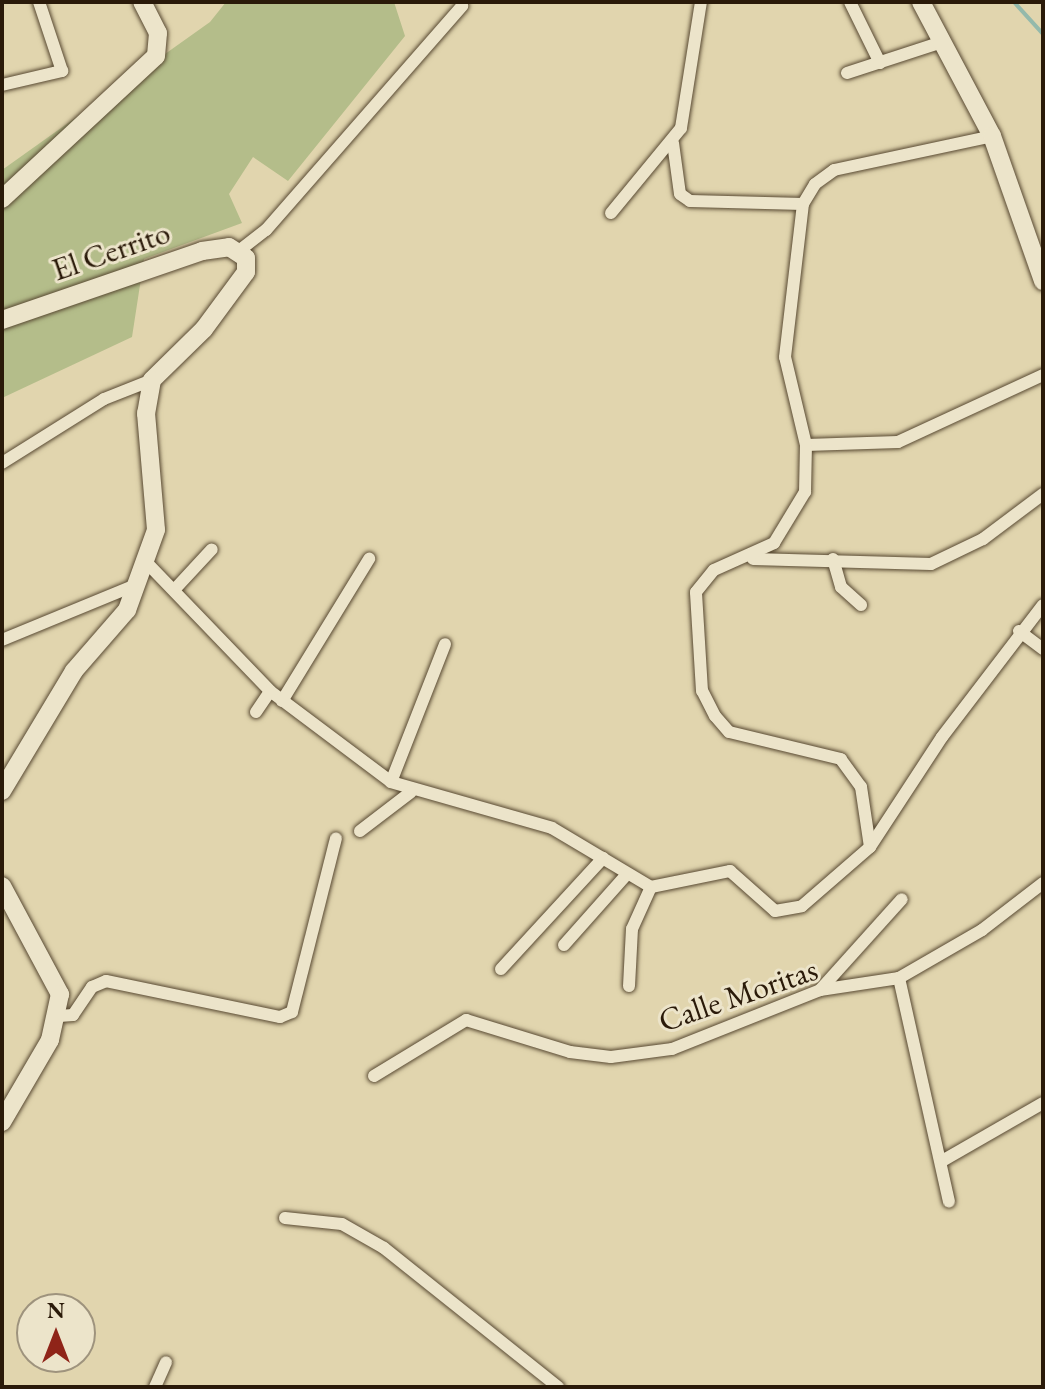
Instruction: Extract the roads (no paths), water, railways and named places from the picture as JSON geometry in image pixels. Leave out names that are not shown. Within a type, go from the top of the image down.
[{"type":"main road","points":[[2,199],[156,56],[158,33],[142,2]]},
{"type":"main road","points":[[921,2],[992,136],[1043,281]]},
{"type":"main road","points":[[2,791],[56,698],[127,610],[147,563],[157,502],[146,413],[152,380],[246,272],[240,250]]},
{"type":"main road","name":"El Cerrito","points":[[2,320],[202,251],[240,250]]},
{"type":"main road","points":[[2,886],[58,984],[59,1016],[2,1122]]},
{"type":"street","points":[[2,85],[62,71],[39,2]]},
{"type":"street","points":[[611,213],[673,143],[689,103],[701,2]]},
{"type":"street","points":[[850,2],[880,63]]},
{"type":"street","points":[[240,250],[266,230],[462,6]]},
{"type":"street","points":[[847,73],[942,42]]},
{"type":"street","points":[[870,847],[861,787],[841,759],[729,732],[702,691],[696,592],[714,570],[765,550],[788,526],[805,492],[806,445],[785,357],[803,204],[834,170],[992,136]]},
{"type":"street","points":[[673,143],[680,194],[690,201],[803,204]]},
{"type":"street","points":[[806,445],[898,442],[1043,375]]},
{"type":"street","points":[[2,463],[66,420],[152,380]]},
{"type":"street","points":[[745,558],[833,559],[898,568],[931,564],[983,539],[1043,494]]},
{"type":"street","points":[[175,589],[212,549]]},
{"type":"street","points":[[282,701],[369,559]]},
{"type":"street","points":[[833,559],[841,587],[861,605]]},
{"type":"street","points":[[147,563],[270,691],[391,782],[411,792],[552,828],[651,887],[722,869],[767,908],[788,911],[870,847],[1019,631],[1043,605]]},
{"type":"street","points":[[2,640],[138,584]]},
{"type":"street","points":[[1019,631],[1043,649]]},
{"type":"street","points":[[391,782],[445,644]]},
{"type":"street","points":[[256,712],[270,691]]},
{"type":"street","points":[[360,831],[411,792]]},
{"type":"street","points":[[59,1016],[71,1016],[92,987],[106,981],[280,1017],[292,1012],[336,838]]},
{"type":"street","points":[[501,969],[603,858]]},
{"type":"street","points":[[564,945],[627,874]]},
{"type":"street","points":[[949,1201],[899,978],[982,930],[1043,883]]},
{"type":"street","points":[[629,986],[632,929],[651,887]]},
{"type":"street","points":[[820,990],[902,899]]},
{"type":"street","name":"Calle Moritas","points":[[374,1076],[466,1020],[611,1057],[672,1049],[820,990],[899,978]]},
{"type":"street","points":[[942,1161],[1043,1103]]},
{"type":"street","points":[[285,1218],[342,1224],[384,1248],[558,1387]]},
{"type":"street","points":[[155,1387],[166,1362]]},
{"type":"waterway","points":[[1014,2],[1043,34]]}]
